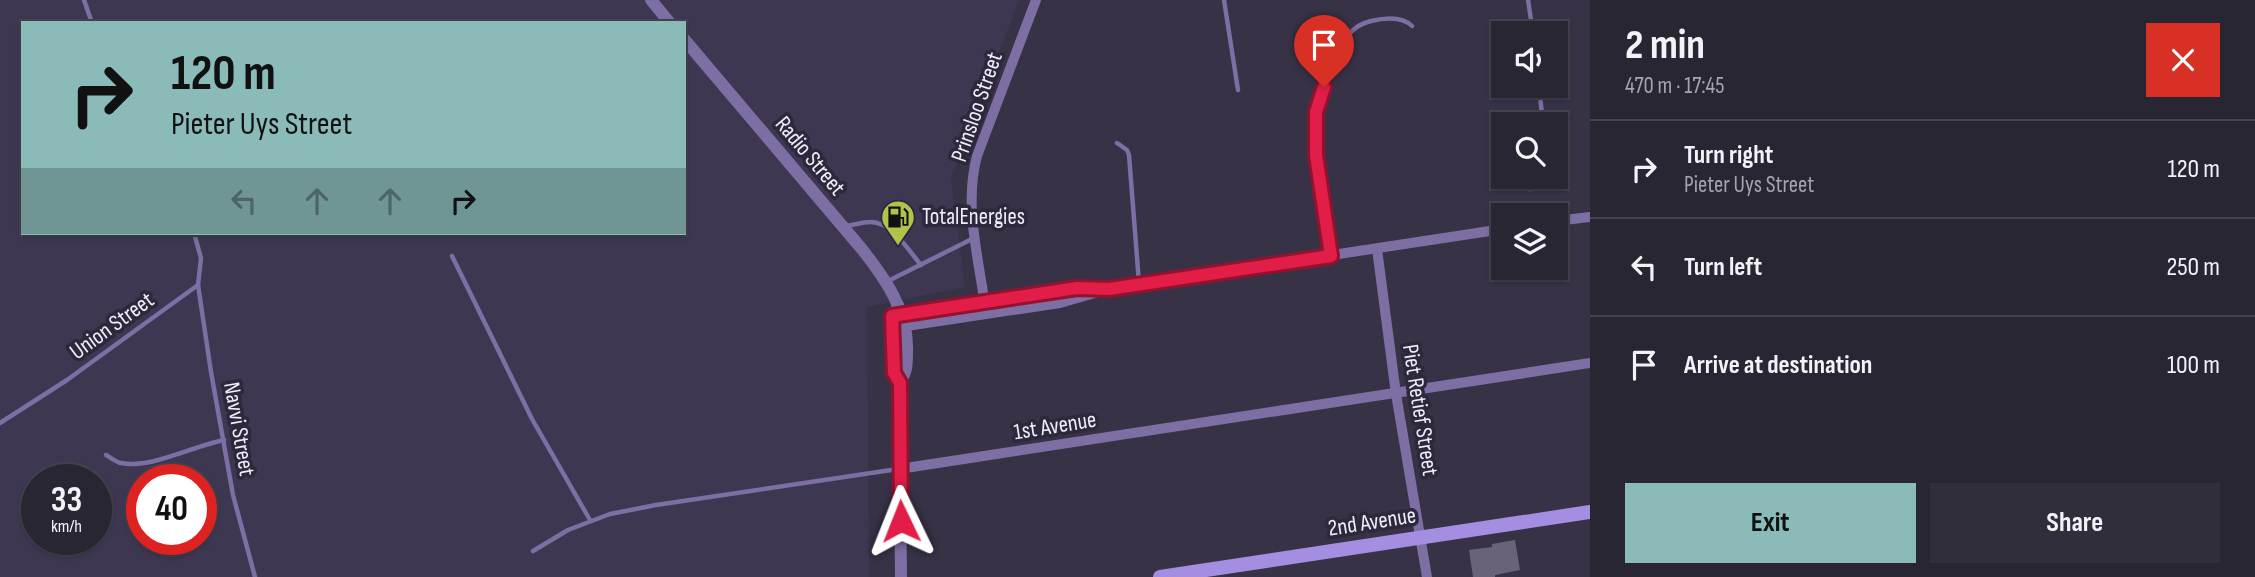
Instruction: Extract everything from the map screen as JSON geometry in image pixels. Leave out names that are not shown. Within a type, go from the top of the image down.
[{"type":"main road","name":"2nd Avenue","points":[[1160,577],[1590,512]]},
{"type":"street","points":[[652,0],[668,21]]},
{"type":"street","name":"Prinsloo Street","points":[[986,314],[971,206],[972,176],[977,156],[1036,0]]},
{"type":"street","name":"Radio Street","points":[[686,41],[886,282],[898,318]]},
{"type":"street","points":[[1568,220],[1590,217]]},
{"type":"street","points":[[898,318],[1077,288],[1109,289],[1491,231]]},
{"type":"street","name":"Piet Retief Street","points":[[1377,249],[1396,394],[1427,577]]},
{"type":"street","points":[[898,318],[986,314],[1060,303],[1109,289]]},
{"type":"street","points":[[898,318],[894,373],[900,383],[901,577]]},
{"type":"street","name":"1st Avenue","points":[[899,469],[1590,363]]},
{"type":"lane","points":[[84,0],[91,21]]},
{"type":"lane","points":[[1224,0],[1238,90]]},
{"type":"lane","points":[[1528,0],[1531,21]]},
{"type":"lane","points":[[1331,256],[1316,155],[1316,112],[1324,87],[1351,30],[1371,21],[1394,18],[1406,21],[1412,26]]},
{"type":"lane","points":[[1117,143],[1127,150],[1129,155],[1139,284]]},
{"type":"lane","points":[[843,227],[871,222],[881,225],[891,232],[921,265]]},
{"type":"lane","points":[[195,235],[201,258],[198,285]]},
{"type":"lane","points":[[886,282],[975,238]]},
{"type":"lane","points":[[452,256],[532,419],[590,520]]},
{"type":"lane","name":"Union Street","points":[[0,423],[67,380],[198,285]]},
{"type":"lane","name":"Navvi Street","points":[[198,285],[233,495],[255,577]]},
{"type":"lane","points":[[106,455],[119,463],[139,463],[224,440]]},
{"type":"lane","name":"1st Avenue","points":[[533,551],[590,520],[656,505],[899,469]]},
{"type":"shaded area","points":[[0,0],[1019,0],[951,178],[965,287],[867,307],[869,577],[0,577]]},
{"type":"building","points":[[1515,540],[1520,570],[1495,577],[1473,577],[1469,550]]},
{"type":"place","name":"TotalEnergies","points":[[898,247]]},
{"type":"route","points":[[901,521],[900,383],[894,373],[892,316],[1077,288],[1109,289],[1331,256],[1316,155],[1316,112],[1324,87]]}]
